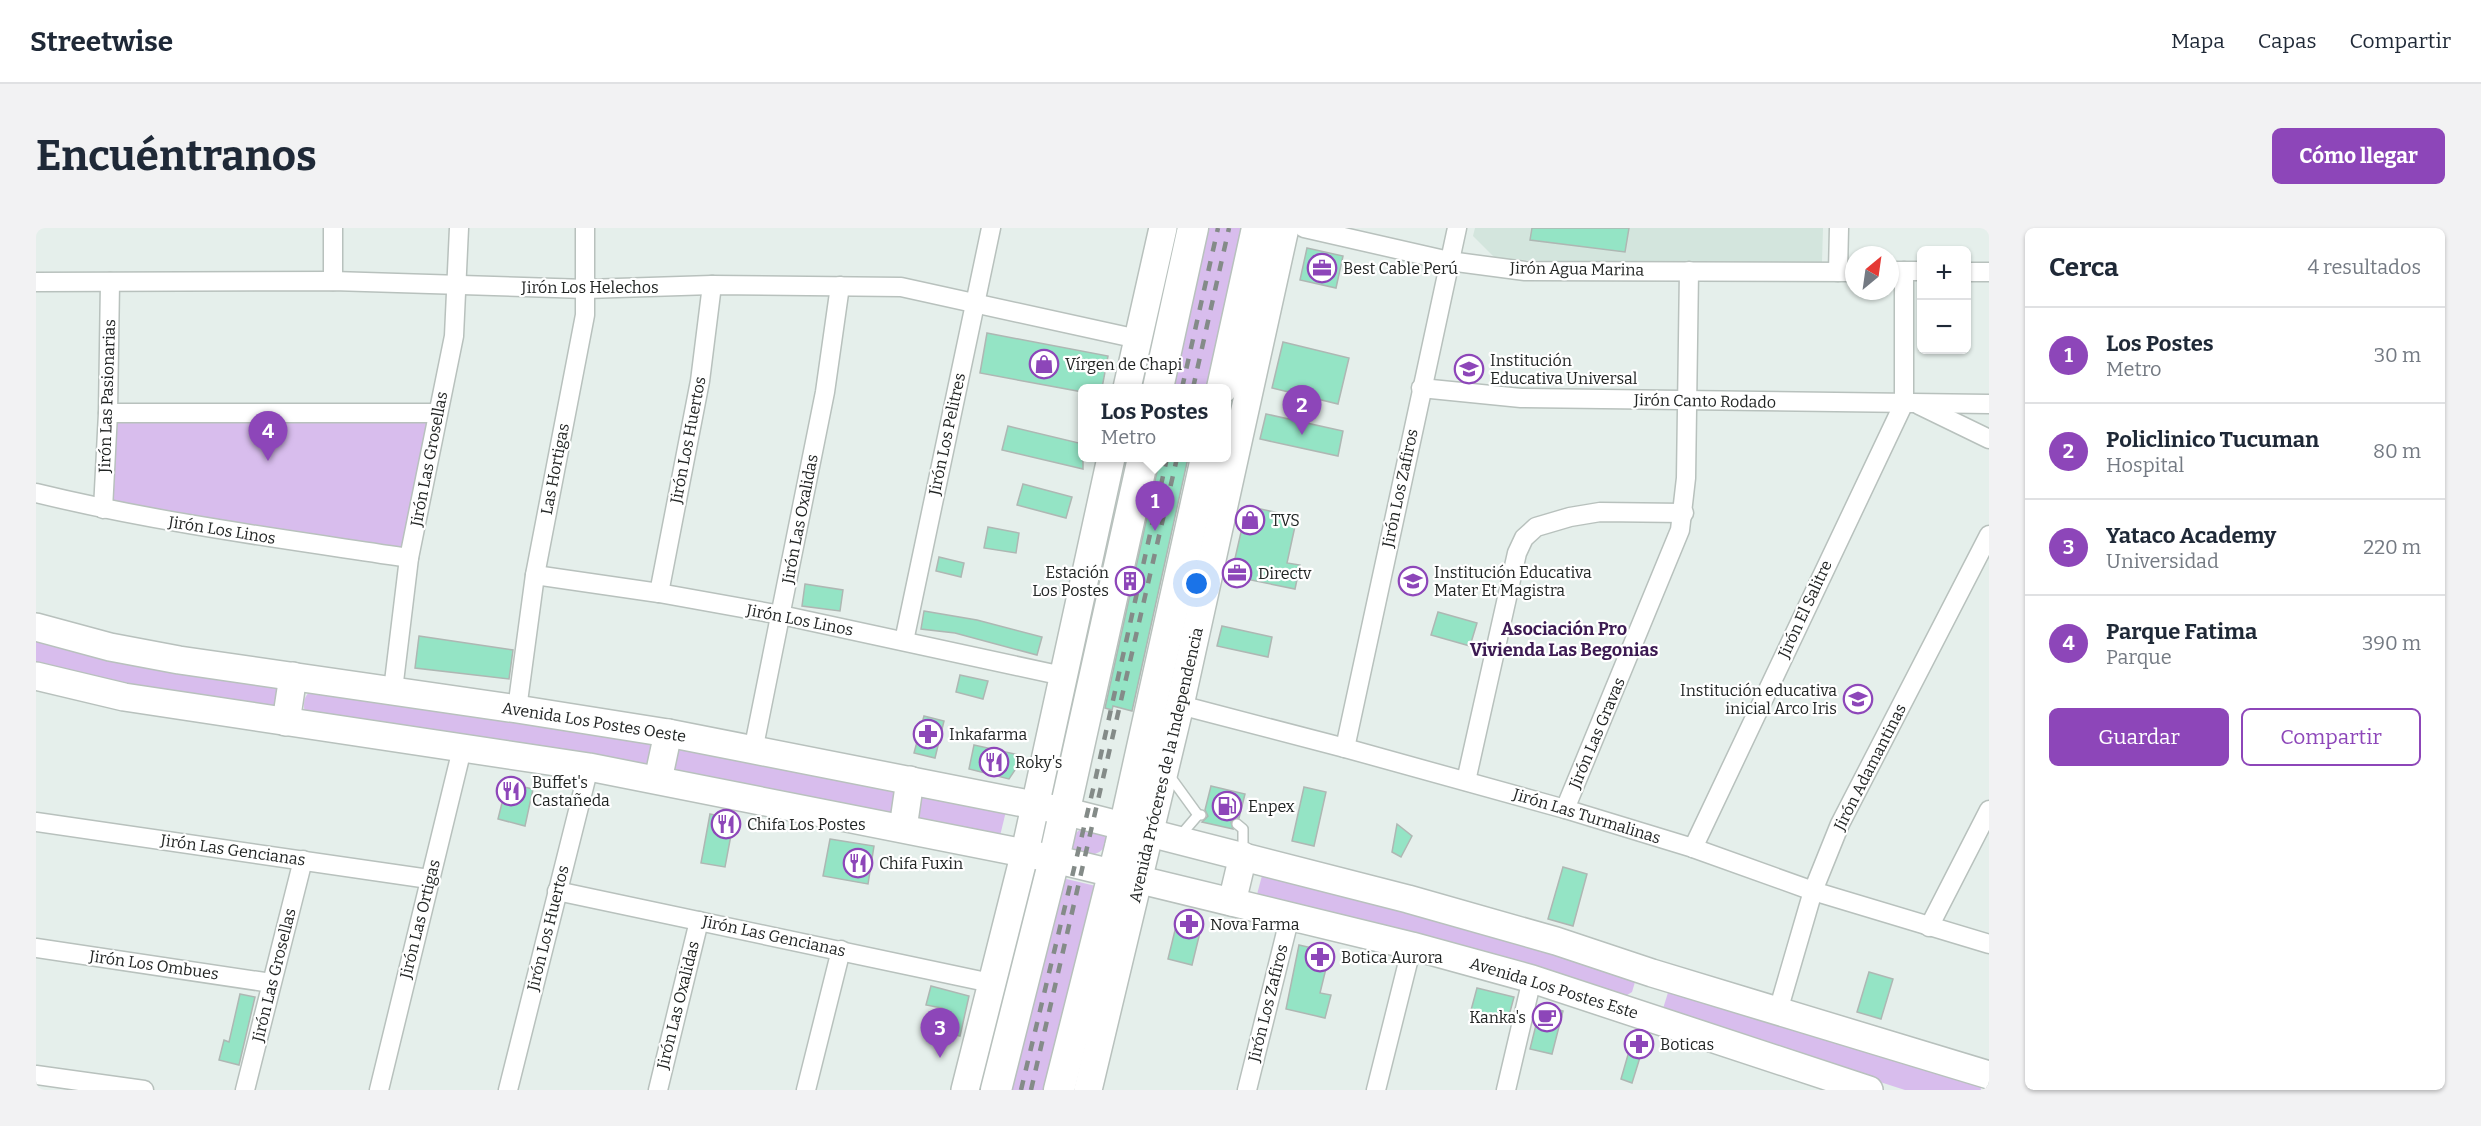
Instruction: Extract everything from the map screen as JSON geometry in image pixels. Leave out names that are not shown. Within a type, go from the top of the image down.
[{"type":"main road","points":[[1128,384],[1163,228]]},
{"type":"main road","points":[[1159,384],[1193,228]]},
{"type":"main road","points":[[1223,384],[1257,228]]},
{"type":"main road","name":"Avenida Próceres de la Independencia","points":[[1137,830],[1165,770],[1285,228]]},
{"type":"main road","points":[[965,1090],[1025,852],[1110,462]]},
{"type":"main road","points":[[996,1090],[1054,859],[1142,462]]},
{"type":"main road","name":"Avenida Próceres de la Independencia","points":[[1088,1090],[1126,876],[1137,830],[1205,462]]},
{"type":"main road","name":"Avenida Los Postes Oeste","points":[[36,627],[110,647],[668,733],[1035,805],[1137,830]]},
{"type":"main road","points":[[36,676],[124,697],[589,767],[1025,852]]},
{"type":"main road","points":[[286,722],[293,676]]},
{"type":"main road","points":[[658,780],[668,733]]},
{"type":"main road","points":[[903,828],[910,780]]},
{"type":"main road","points":[[1137,830],[1408,899],[1989,1075]]},
{"type":"main road","name":"Avenida Los Postes Este","points":[[1025,852],[1412,946],[1532,979],[1869,1090]]},
{"type":"main road","points":[[1232,902],[1243,856]]},
{"type":"main road","name":"Avenida Próceres de la Independencia","points":[[1059,1090],[1126,876]]},
{"type":"main road","points":[[1641,1014],[1652,973]]},
{"type":"street","points":[[333,228],[333,281]]},
{"type":"street","name":"Jirón Las Grosellas","points":[[393,690],[409,558],[454,336],[459,228]]},
{"type":"street","name":"Las Hortigas","points":[[516,709],[535,575],[585,315],[585,228]]},
{"type":"street","name":"Jirón Los Pelitres","points":[[904,641],[992,228]]},
{"type":"street","name":"Jirón Agua Marina","points":[[1304,228],[1449,261],[1525,271],[1845,272]]},
{"type":"street","name":"Jirón Los Zafiros","points":[[1345,747],[1457,228]]},
{"type":"street","points":[[1839,228],[1845,266]]},
{"type":"street","name":"Jirón Las Gravas","points":[[1564,809],[1673,551],[1684,513],[1689,271]]},
{"type":"street","points":[[1905,271],[1908,402],[1989,439]]},
{"type":"street","points":[[1971,272],[1989,272]]},
{"type":"street","name":"Jirón Los Helechos","points":[[36,282],[333,281],[586,289],[712,285],[901,288],[975,302],[1138,339]]},
{"type":"street","name":"Jirón Las Pasionarias","points":[[103,510],[108,412],[110,282]]},
{"type":"street","name":"Jirón Los Huertos","points":[[659,593],[701,371],[712,285]]},
{"type":"street","name":"Jirón Las Oxalidas","points":[[753,751],[825,392],[840,286]]},
{"type":"street","name":"Jirón Canto Rodado","points":[[1421,388],[1521,398],[1688,402],[1989,404]]},
{"type":"street","name":"Jirón El Salitre","points":[[1693,848],[1908,402]]},
{"type":"street","points":[[108,412],[437,413]]},
{"type":"street","name":"Jirón Los Linos","points":[[36,493],[103,510],[409,558]]},
{"type":"street","points":[[1466,781],[1517,552],[1524,538],[1536,527],[1600,512],[1684,513]]},
{"type":"street","name":"Jirón Adamantinas","points":[[1778,1011],[1813,891],[1840,824],[1989,535]]},
{"type":"street","name":"Jirón Los Linos","points":[[535,575],[659,593],[781,615],[1062,676]]},
{"type":"street","name":"Jirón Las Turmalinas","points":[[1180,705],[1345,747],[1564,809],[1693,848],[1813,891],[1989,944]]},
{"type":"street","name":"Jirón Las Ortigas","points":[[379,1090],[462,749]]},
{"type":"street","name":"Jirón Los Huertos","points":[[508,1090],[589,767]]},
{"type":"street","points":[[1929,927],[1989,810]]},
{"type":"street","name":"Jirón Las Gencianas","points":[[36,822],[429,879]]},
{"type":"street","name":"Jirón Las Grosellas","points":[[245,1090],[303,860]]},
{"type":"street","name":"Jirón Las Gencianas","points":[[557,891],[991,982]]},
{"type":"street","name":"Jirón Los Zafiros","points":[[1247,1090],[1290,916]]},
{"type":"street","name":"Jirón Las Oxalidas","points":[[658,1090],[699,921]]},
{"type":"street","points":[[1376,1090],[1412,946]]},
{"type":"street","name":"Jirón Los Ombues","points":[[36,948],[271,983]]},
{"type":"street","points":[[806,1090],[841,950]]},
{"type":"street","points":[[1506,1090],[1532,979]]},
{"type":"street","points":[[36,1075],[144,1090]]},
{"type":"lane","points":[[1165,770],[1201,815],[1177,839]]},
{"type":"lane","points":[[1237,824],[1243,830],[1243,856]]},
{"type":"shaded area","points":[[1202,228],[1247,228],[1212,384],[1167,384]]},
{"type":"shaded area","points":[[1475,228],[1823,228],[1822,262],[1610,263],[1496,259],[1473,236]]},
{"type":"shaded area","points":[[117,420],[428,420],[404,552],[113,502]]},
{"type":"shaded area","points":[[36,634],[277,681],[283,709],[36,671]]},
{"type":"shaded area","points":[[315,688],[653,744],[649,763],[641,768],[305,715],[305,699],[308,693]]},
{"type":"shaded area","points":[[679,746],[895,785],[894,813],[887,818],[675,773],[674,757]]},
{"type":"shaded area","points":[[928,793],[1007,807],[999,840],[920,823],[914,816],[920,797]]},
{"type":"shaded area","points":[[1083,827],[1114,830],[1110,840],[1095,854],[1065,850],[1071,837]]},
{"type":"shaded area","points":[[1263,872],[1630,975],[1635,982],[1632,992],[1624,997],[1256,898]]},
{"type":"shaded area","points":[[1058,877],[1100,887],[1051,1090],[1005,1090]]},
{"type":"shaded area","points":[[1670,986],[1980,1080],[1981,1090],[1905,1090],[1662,1012]]},
{"type":"building","points":[[1532,228],[1629,228],[1625,252],[1530,240]]},
{"type":"building","name":"Best Cable Perú","points":[[1307,248],[1343,256],[1336,288],[1300,280]]},
{"type":"building","name":"Vírgen de Chapi","points":[[987,333],[1108,356],[1103,384],[1078,384],[1078,391],[980,373]]},
{"type":"building","points":[[1283,342],[1349,358],[1338,404],[1272,388]]},
{"type":"building","points":[[1266,414],[1343,431],[1338,456],[1260,439]]},
{"type":"building","points":[[1008,426],[1078,443],[1078,462],[1083,462],[1083,469],[1002,450]]},
{"type":"building","points":[[1159,462],[1187,462],[1132,711],[1113,706],[1112,710],[1105,708]]},
{"type":"building","points":[[1023,484],[1072,497],[1066,518],[1017,505]]},
{"type":"building","points":[[1247,506],[1297,517],[1287,563],[1300,565],[1295,589],[1231,576]]},
{"type":"building","points":[[988,527],[1019,533],[1016,553],[984,548]]},
{"type":"building","points":[[939,557],[964,563],[961,577],[936,571]]},
{"type":"building","points":[[805,584],[843,590],[840,611],[802,606]]},
{"type":"building","points":[[924,611],[977,620],[1042,637],[1037,655],[955,633],[921,629]]},
{"type":"building","points":[[1438,612],[1477,623],[1470,646],[1431,635]]},
{"type":"building","points":[[1222,626],[1272,637],[1268,657],[1217,646]]},
{"type":"building","points":[[419,636],[513,650],[509,679],[415,668]]},
{"type":"building","points":[[960,675],[988,681],[983,699],[956,692]]},
{"type":"building","points":[[924,716],[944,721],[935,758],[914,753]]},
{"type":"building","name":"Roky's","points":[[974,745],[1019,755],[1015,770],[1009,779],[969,769]]},
{"type":"building","points":[[507,783],[533,789],[525,826],[498,819]]},
{"type":"building","points":[[1211,786],[1245,794],[1239,818],[1234,818],[1231,822],[1233,829],[1202,822],[1208,816],[1205,810]]},
{"type":"building","points":[[1304,787],[1326,792],[1314,846],[1292,841]]},
{"type":"building","points":[[710,814],[734,819],[725,867],[701,863]]},
{"type":"building","points":[[1397,824],[1412,836],[1401,857],[1392,852]]},
{"type":"building","points":[[830,839],[874,846],[868,884],[823,876]]},
{"type":"building","points":[[1563,867],[1587,874],[1573,926],[1548,919]]},
{"type":"building","points":[[1179,914],[1203,920],[1192,965],[1168,959]]},
{"type":"building","points":[[1299,945],[1330,952],[1320,993],[1331,995],[1325,1018],[1286,1009]]},
{"type":"building","points":[[1869,972],[1893,979],[1881,1019],[1857,1012]]},
{"type":"building","points":[[931,986],[969,996],[960,1036],[936,1030],[942,1008],[926,1005]]},
{"type":"building","points":[[1477,988],[1514,997],[1507,1023],[1470,1014]]},
{"type":"building","points":[[240,994],[255,997],[239,1065],[219,1060],[224,1040],[229,1042]]},
{"type":"building","points":[[1541,1005],[1563,1011],[1552,1054],[1530,1049]]},
{"type":"building","points":[[1634,1034],[1646,1038],[1632,1083],[1621,1079]]},
{"type":"railway","points":[[1183,384],[1218,228]]},
{"type":"railway","points":[[1194,384],[1229,228]]},
{"type":"railway","points":[[1021,1090],[1095,781],[1166,462]]},
{"type":"railway","points":[[1031,1090],[1176,462]]},
{"type":"place","name":"Best Cable Perú","points":[[1322,268]]},
{"type":"place","name":"Vírgen de Chapi","points":[[1044,364]]},
{"type":"place","name":"Institución Educativa Universal","points":[[1469,369]]},
{"type":"place","name":"Policlinico Tucuman","points":[[1302,435]]},
{"type":"place","name":"Parque Fatima","points":[[268,461]]},
{"type":"place","name":"TVS","points":[[1250,520]]},
{"type":"place","name":"Los Postes","points":[[1155,531]]},
{"type":"place","name":"Directv","points":[[1237,573]]},
{"type":"place","name":"Estación Los Postes","points":[[1130,581]]},
{"type":"place","name":"Institución Educativa Mater Et Magistra","points":[[1413,581]]},
{"type":"place","name":"Institución educativa inicial Arco Iris","points":[[1858,699]]},
{"type":"place","name":"Inkafarma","points":[[928,734]]},
{"type":"place","name":"Roky's","points":[[994,762]]},
{"type":"place","name":"Buffet's Castañeda","points":[[511,791]]},
{"type":"place","name":"Enpex","points":[[1227,806]]},
{"type":"place","name":"Chifa Los Postes","points":[[726,824]]},
{"type":"place","name":"Chifa Fuxin","points":[[858,863]]},
{"type":"place","name":"Nova Farma","points":[[1189,924]]},
{"type":"place","name":"Botica Aurora","points":[[1320,957]]},
{"type":"place","name":"Kanka's","points":[[1547,1017]]},
{"type":"place","name":"Boticas","points":[[1639,1044]]},
{"type":"place","name":"Yataco Academy","points":[[940,1058]]},
{"type":"district","name":"Asociación Pro Vivienda Las Begonias","points":[[1564,639]]}]
